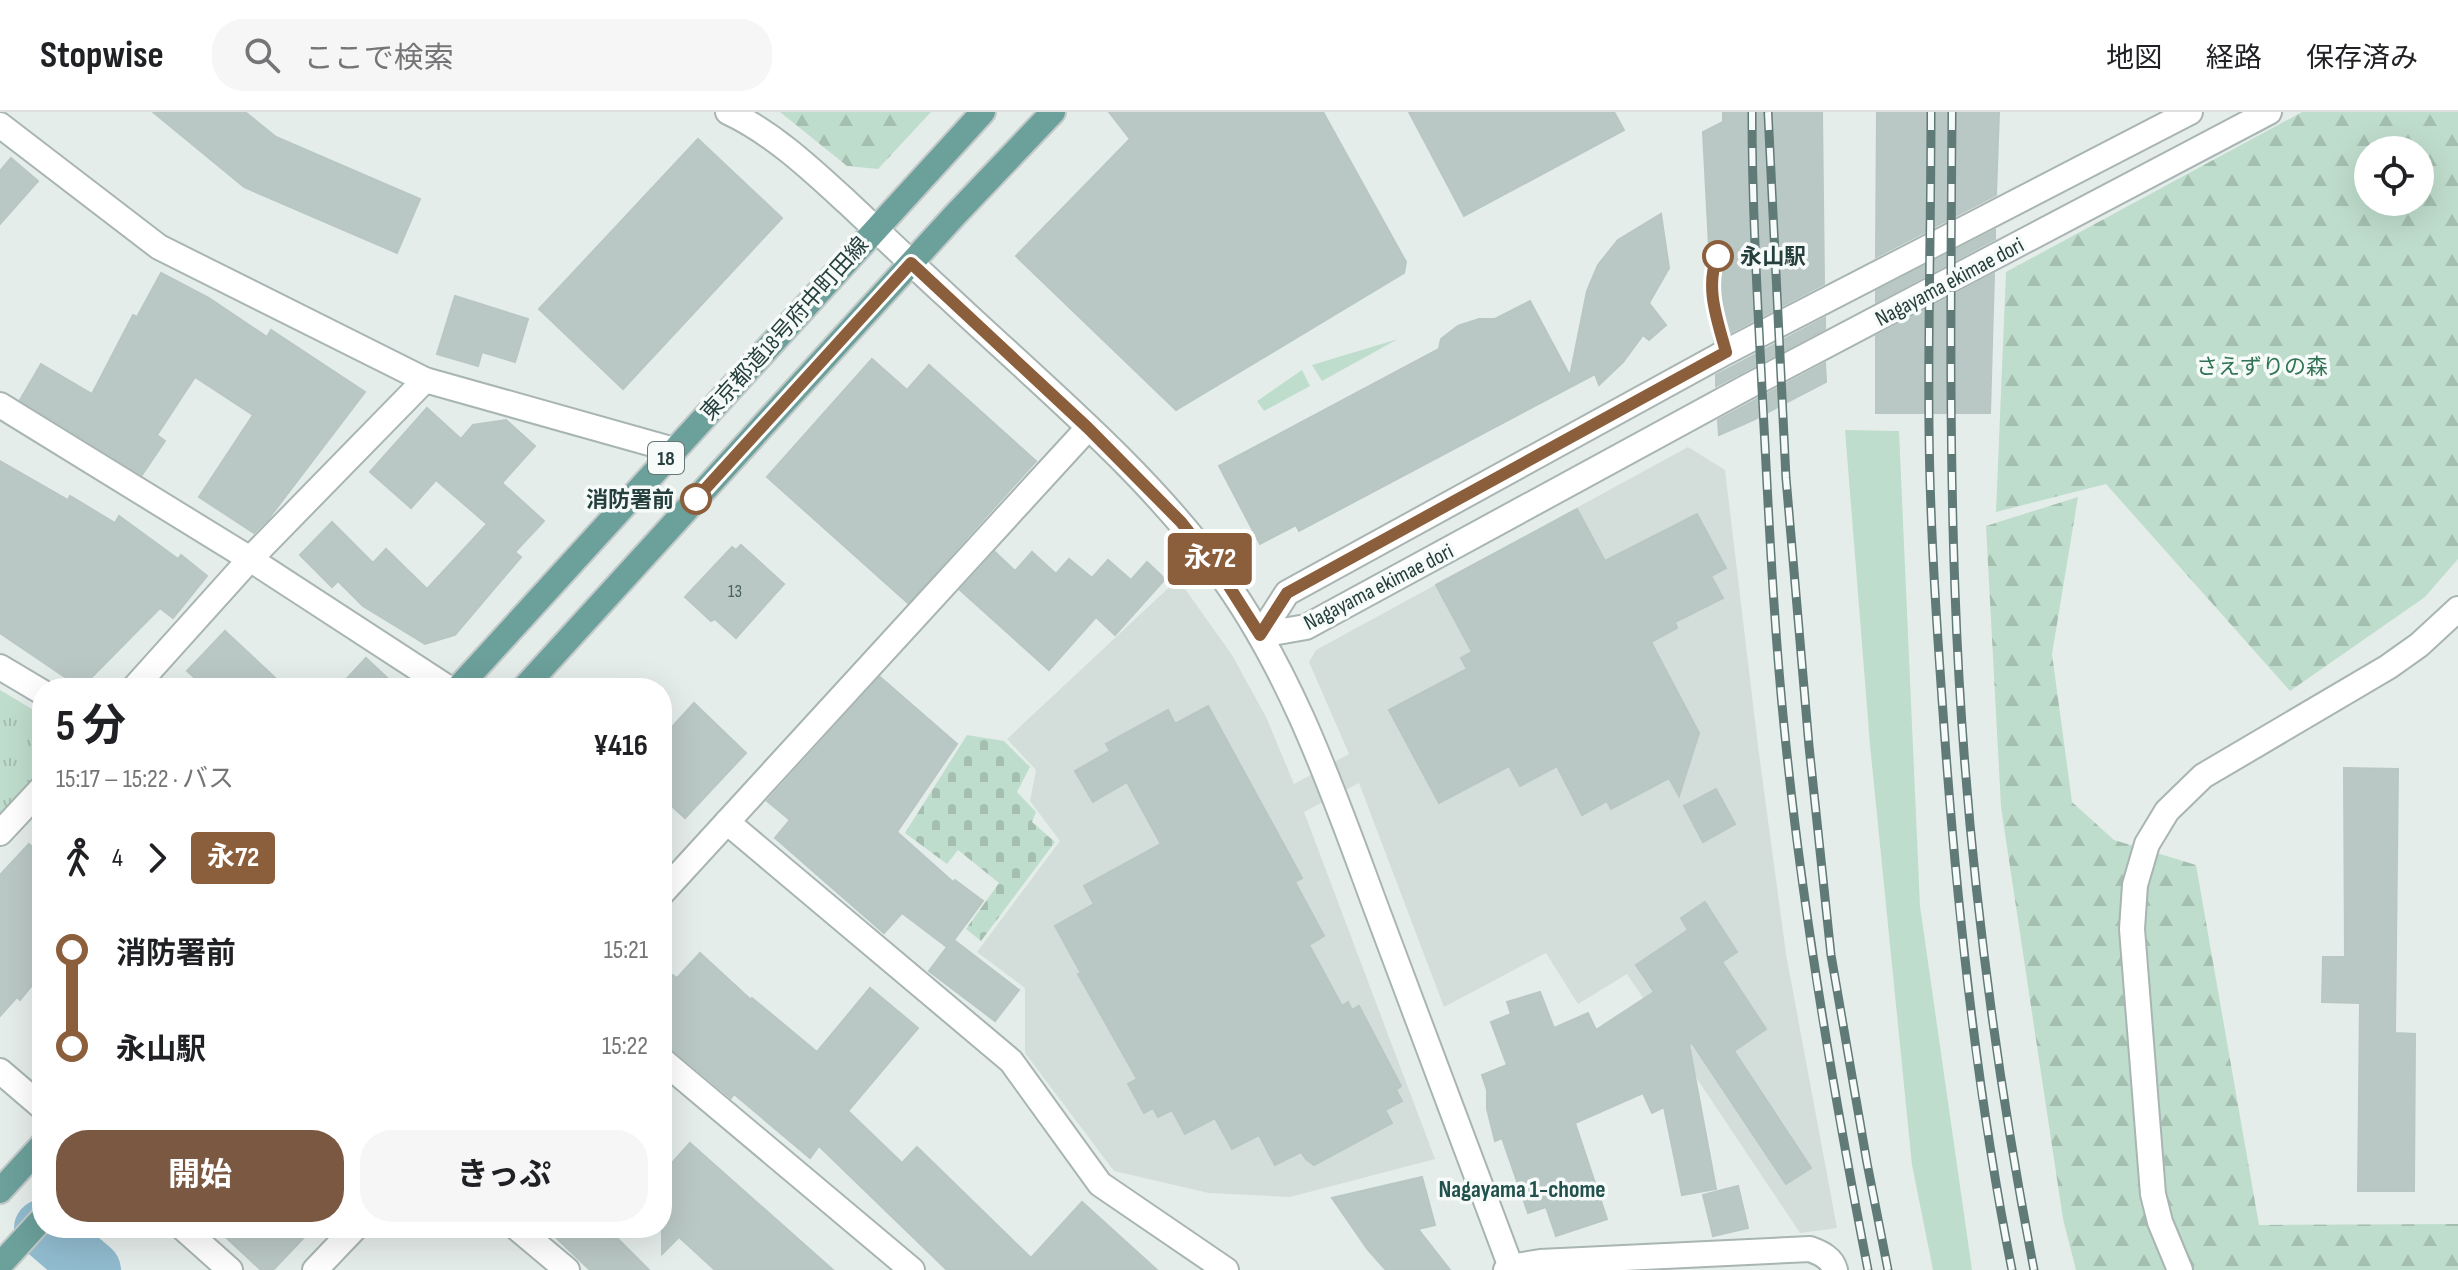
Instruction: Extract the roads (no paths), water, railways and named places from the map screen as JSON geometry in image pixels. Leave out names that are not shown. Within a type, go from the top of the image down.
[{"type":"main road","name":"東京都道18号府中町田線","points":[[467,678],[983,112]]},
{"type":"main road","name":"18","points":[[533,678],[911,263],[1053,112]]},
{"type":"main road","points":[[0,1191],[32,1156]]},
{"type":"main road","points":[[0,1265],[32,1230]]},
{"type":"street","points":[[728,112],[750,122],[811,169],[1088,428],[1181,522],[1218,569],[1260,635],[1301,713],[1337,802],[1509,1269],[1540,1262],[1810,1249],[1823,1253],[1835,1270]]},
{"type":"street","name":"Nagayama ekimae dori","points":[[1260,635],[1287,593],[1726,352],[2190,112]]},
{"type":"street","name":"Nagayama ekimae dori","points":[[1260,635],[1306,627],[1745,388],[2269,112]]},
{"type":"street","points":[[0,125],[159,247],[425,380],[674,450]]},
{"type":"street","points":[[143,678],[250,559],[425,380]]},
{"type":"street","points":[[0,405],[250,559],[433,678]]},
{"type":"street","points":[[672,882],[1088,428]]},
{"type":"street","points":[[1464,496],[1484,531]]},
{"type":"street","points":[[2180,1270],[2160,1222],[2153,1194],[2132,929],[2135,885],[2147,844],[2167,811],[2203,776],[2388,667],[2419,645],[2458,609]]},
{"type":"street","points":[[0,667],[32,686]]},
{"type":"street","points":[[0,833],[32,799]]},
{"type":"street","points":[[727,822],[1011,1061],[1100,1184],[1226,1270]]},
{"type":"street","points":[[672,1068],[912,1270]]},
{"type":"street","points":[[0,1071],[32,1098]]},
{"type":"street","points":[[194,1238],[230,1270]]},
{"type":"street","points":[[315,1270],[345,1238]]},
{"type":"street","points":[[529,1238],[567,1270]]},
{"type":"waterway","points":[[55,1238],[92,1270]]},
{"type":"railway","points":[[1752,112],[1767,492],[1786,745],[1821,1008],[1868,1270]]},
{"type":"railway","points":[[1768,112],[1786,478],[1809,746],[1831,955],[1888,1270]]},
{"type":"railway","points":[[1931,112],[1929,427],[1940,672],[1971,1013],[1989,1142],[2012,1270]]},
{"type":"railway","points":[[1952,112],[1952,471],[1965,762],[1992,1017],[2034,1270]]},
{"type":"place","name":"永山駅","points":[[1718,256]]},
{"type":"place","name":"消防署前","points":[[696,499]]},
{"type":"district","name":"Nagayama 1-chome","points":[[1522,1189]]},
{"type":"park label","name":"さえずりの森","points":[[2262,366]]}]
